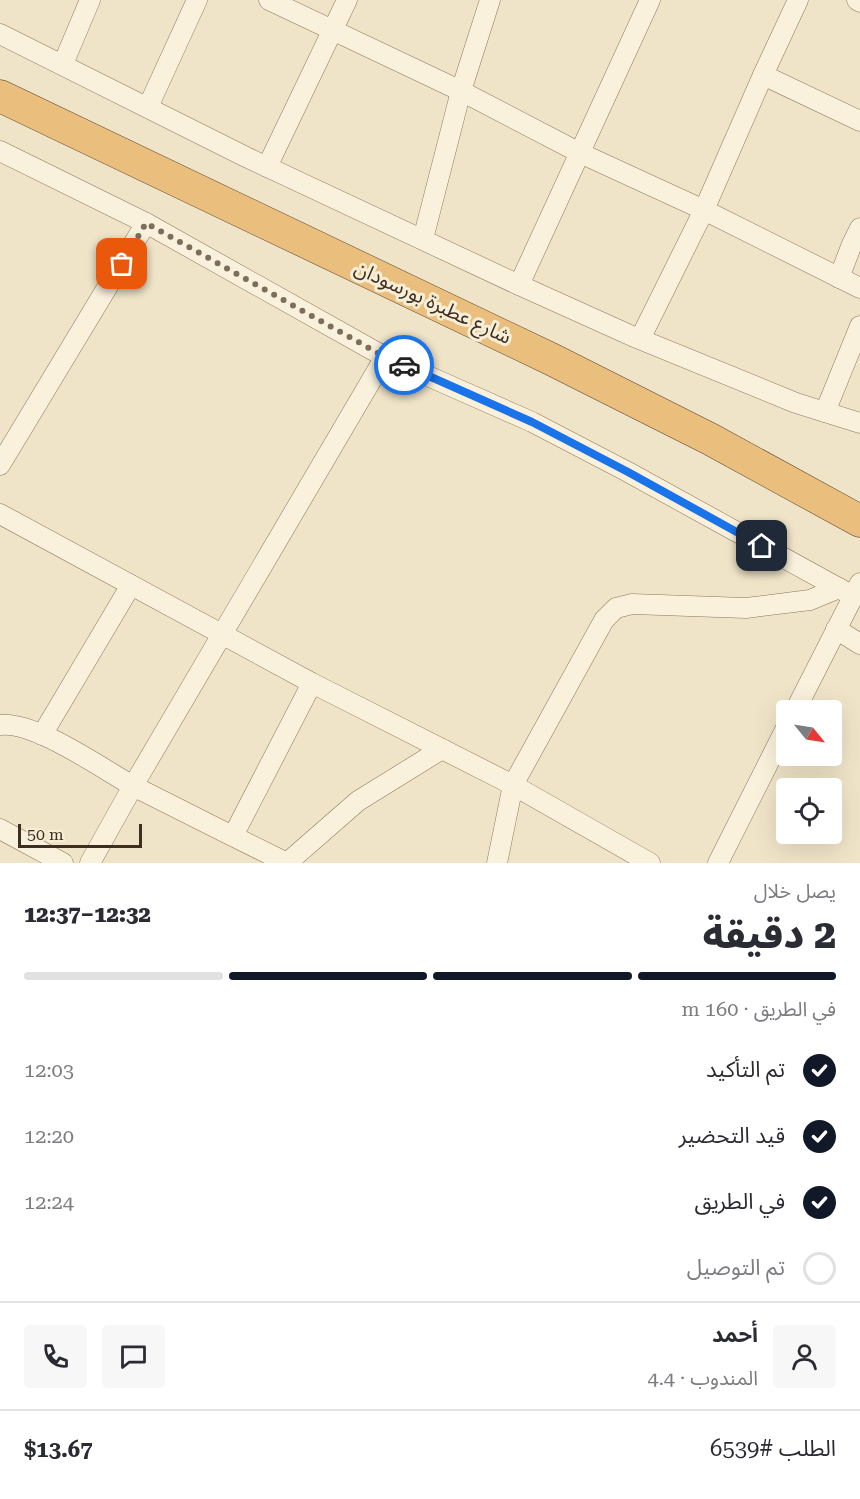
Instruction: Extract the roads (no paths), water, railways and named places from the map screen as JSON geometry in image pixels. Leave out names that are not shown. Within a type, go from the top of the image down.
[{"type":"highway","name":"شارع عطبرة بورسودان","points":[[0,96],[551,358],[710,439],[860,521]]},
{"type":"street","points":[[63,64],[90,0]]},
{"type":"street","points":[[148,107],[196,0]]},
{"type":"street","points":[[269,0],[461,91],[580,153],[704,210],[860,288]]},
{"type":"street","points":[[267,167],[347,0]]},
{"type":"street","points":[[423,239],[461,91],[490,0]]},
{"type":"street","points":[[519,285],[650,0]]},
{"type":"street","points":[[640,339],[704,210],[798,0]]},
{"type":"street","points":[[0,34],[267,167],[519,285],[640,339],[796,403],[860,423]]},
{"type":"street","points":[[763,75],[860,120]]},
{"type":"street","points":[[0,152],[146,223],[385,357],[532,422],[851,589]]},
{"type":"street","points":[[0,465],[146,223]]},
{"type":"street","points":[[839,278],[860,228]]},
{"type":"street","points":[[825,412],[860,326]]},
{"type":"street","points":[[90,863],[385,357]]},
{"type":"street","points":[[0,514],[312,683],[513,785],[650,863]]},
{"type":"street","points":[[42,735],[131,585]]},
{"type":"street","points":[[800,700],[836,629],[851,589]]},
{"type":"street","points":[[497,863],[513,785],[603,620],[616,608],[632,604],[746,608],[810,600],[851,589]]},
{"type":"street","points":[[836,629],[860,644]]},
{"type":"street","points":[[233,836],[312,683]]},
{"type":"street","points":[[0,724],[11,724],[42,735],[133,786],[287,863],[358,801],[442,749]]},
{"type":"street","points":[[718,863],[776,748]]},
{"type":"street","points":[[0,829],[63,863]]}]
